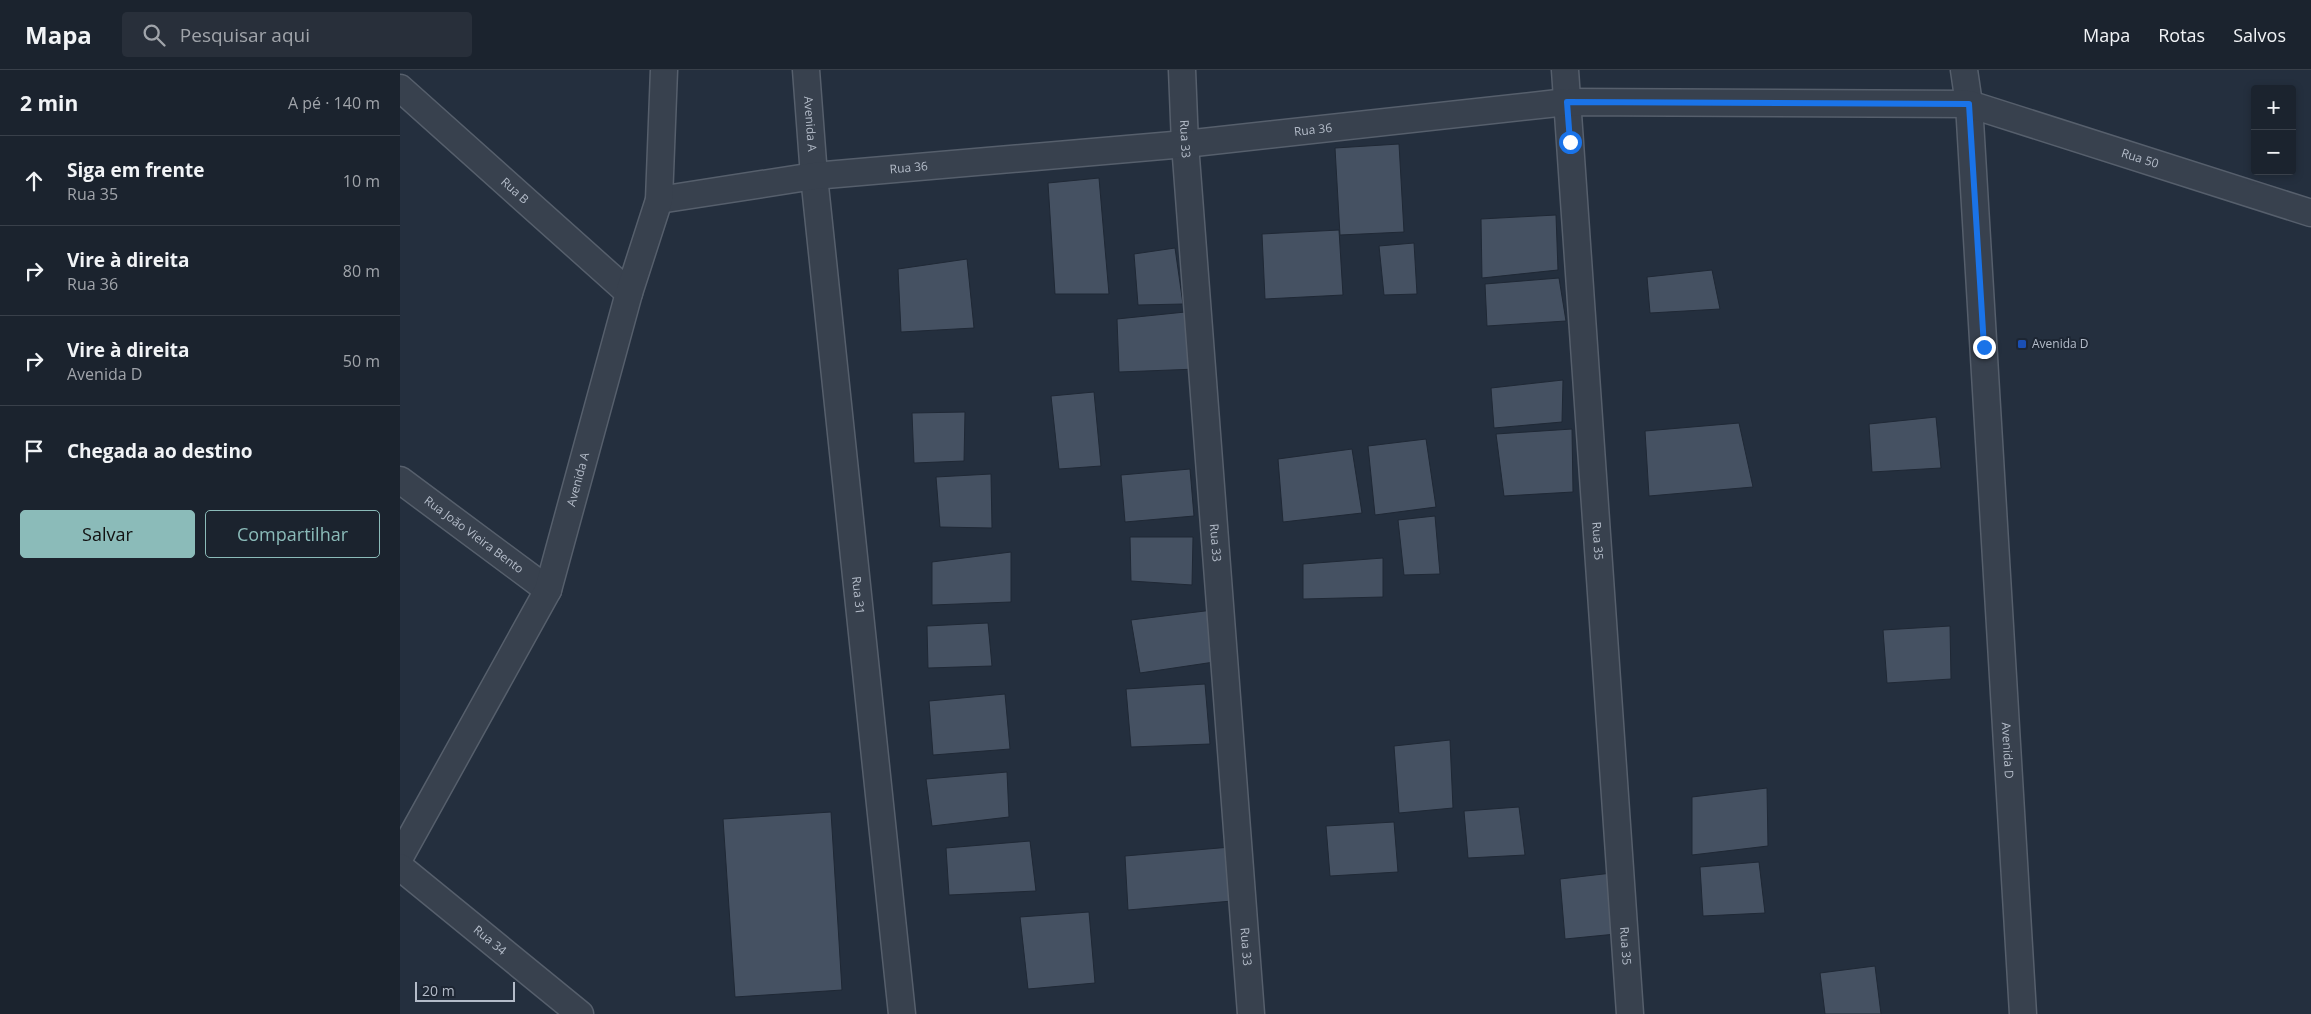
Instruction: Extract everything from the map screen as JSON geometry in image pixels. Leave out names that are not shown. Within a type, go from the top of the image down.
[{"type":"street","name":"Avenida A","points":[[400,857],[548,590],[629,293],[659,200],[664,70]]},
{"type":"street","name":"Avenida A","points":[[806,70],[814,176]]},
{"type":"street","name":"Rua 33","points":[[1182,70],[1185,144],[1251,1014]]},
{"type":"street","name":"Rua 35","points":[[1565,70],[1630,1014]]},
{"type":"street","name":"Avenida D","points":[[1967,73],[2023,1014]]},
{"type":"street","name":"Rua B","points":[[400,88],[629,293]]},
{"type":"street","name":"Rua 36","points":[[659,200],[814,176],[1185,144],[1567,102],[1969,104]]},
{"type":"street","name":"Rua 50","points":[[1969,104],[2311,213]]},
{"type":"street","name":"Rua 31","points":[[814,176],[902,1014]]},
{"type":"street","name":"Rua João Vieira Bento","points":[[400,480],[548,590]]},
{"type":"street","name":"Rua 34","points":[[400,867],[580,1014]]},
{"type":"building","points":[[1399,144],[1404,232],[1340,235],[1335,148]]},
{"type":"building","points":[[1099,178],[1109,294],[1055,294],[1048,183]]},
{"type":"building","points":[[1556,215],[1558,270],[1482,278],[1481,219]]},
{"type":"building","points":[[1339,230],[1343,295],[1265,299],[1262,234]]},
{"type":"building","points":[[1414,243],[1417,294],[1384,295],[1379,246]]},
{"type":"building","points":[[1175,248],[1183,304],[1138,305],[1134,254]]},
{"type":"building","points":[[967,259],[974,328],[901,332],[898,269]]},
{"type":"building","points":[[1712,270],[1720,309],[1650,313],[1647,277]]},
{"type":"building","points":[[1559,278],[1566,321],[1487,326],[1485,284]]},
{"type":"building","points":[[1195,311],[1197,369],[1119,372],[1117,319]]},
{"type":"building","points":[[1563,380],[1562,422],[1494,428],[1491,388]]},
{"type":"building","points":[[1094,392],[1101,466],[1059,469],[1051,396]]},
{"type":"building","points":[[965,412],[964,461],[914,463],[912,413]]},
{"type":"building","points":[[1936,417],[1941,468],[1872,472],[1869,424]]},
{"type":"building","points":[[1739,423],[1753,487],[1649,496],[1645,431]]},
{"type":"building","points":[[1572,429],[1573,492],[1504,496],[1496,434]]},
{"type":"building","points":[[1426,439],[1436,507],[1375,515],[1368,446]]},
{"type":"building","points":[[1352,449],[1362,513],[1283,522],[1278,459]]},
{"type":"building","points":[[1190,469],[1194,516],[1125,522],[1121,475]]},
{"type":"building","points":[[991,474],[992,528],[940,527],[936,477]]},
{"type":"building","points":[[1435,516],[1440,574],[1404,575],[1398,520]]},
{"type":"building","points":[[1130,537],[1193,537],[1192,585],[1131,581]]},
{"type":"building","points":[[1011,552],[1011,602],[932,605],[932,562]]},
{"type":"building","points":[[1383,558],[1383,597],[1303,599],[1303,564]]},
{"type":"building","points":[[1213,610],[1221,661],[1140,673],[1131,620]]},
{"type":"building","points":[[988,623],[992,666],[928,668],[927,626]]},
{"type":"building","points":[[1950,626],[1951,679],[1887,683],[1883,630]]},
{"type":"building","points":[[1205,684],[1210,744],[1131,747],[1126,689]]},
{"type":"building","points":[[1005,694],[1010,749],[933,755],[929,701]]},
{"type":"building","points":[[1450,740],[1453,808],[1399,813],[1394,746]]},
{"type":"building","points":[[1007,772],[1009,817],[932,826],[926,779]]},
{"type":"building","points":[[1767,788],[1768,846],[1692,855],[1692,797]]},
{"type":"building","points":[[1519,807],[1525,855],[1468,858],[1464,811]]},
{"type":"building","points":[[831,812],[842,990],[735,997],[723,819]]},
{"type":"building","points":[[1394,822],[1398,872],[1330,876],[1326,826]]},
{"type":"building","points":[[1030,841],[1036,891],[949,895],[946,848]]},
{"type":"building","points":[[1231,847],[1232,901],[1128,910],[1125,856]]},
{"type":"building","points":[[1759,862],[1765,913],[1703,916],[1700,867]]},
{"type":"building","points":[[1612,873],[1616,934],[1565,939],[1560,879]]},
{"type":"building","points":[[1089,912],[1095,983],[1028,989],[1020,917]]},
{"type":"building","points":[[1875,966],[1881,1014],[1825,1014],[1820,973]]},
{"type":"place","name":"Avenida D","points":[[2022,344]]},
{"type":"route","points":[[1570,142],[1567,102],[1969,104],[1984,347]]}]
